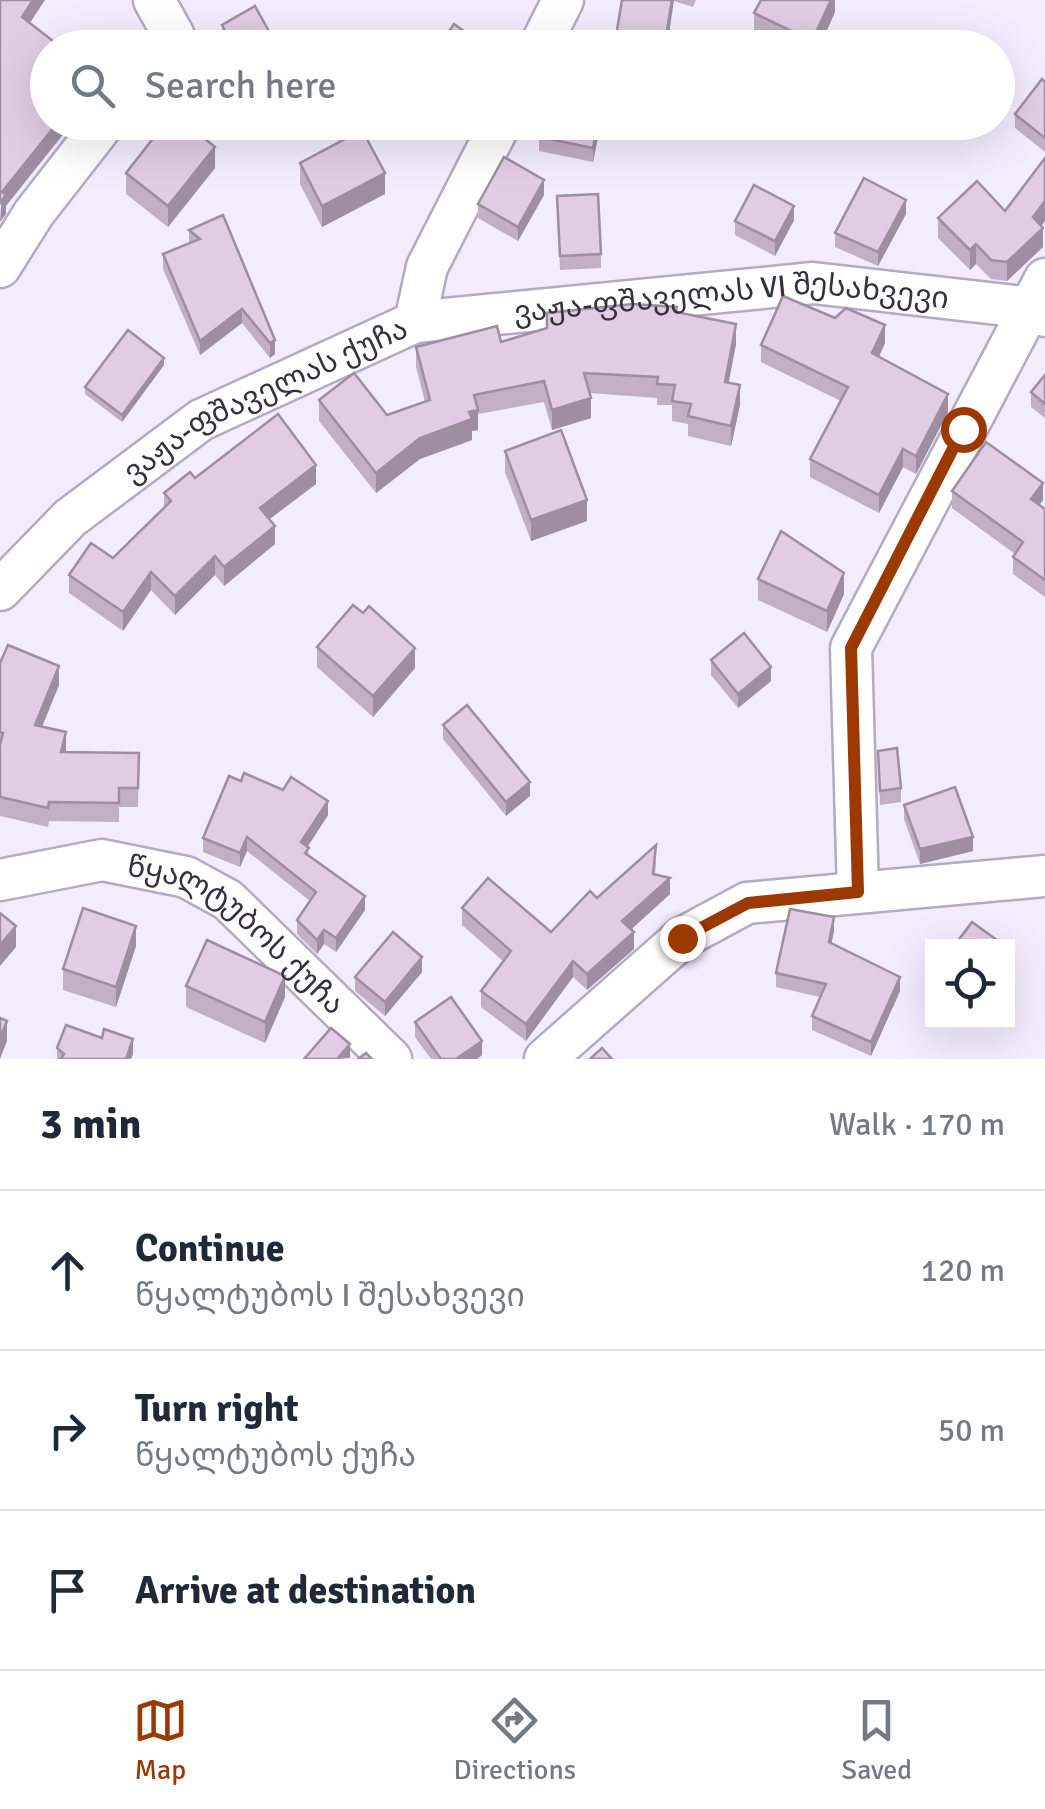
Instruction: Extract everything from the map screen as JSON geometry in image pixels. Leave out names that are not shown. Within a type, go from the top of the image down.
[{"type":"street","points":[[154,0],[171,30]]},
{"type":"street","points":[[548,30],[563,0]]},
{"type":"street","points":[[0,267],[34,213],[91,140]]},
{"type":"street","name":"ვაჟა-ფშაველას ქუჩა","points":[[0,590],[70,518],[201,420],[415,322],[427,266],[491,140]]},
{"type":"street","name":"ვაჟა-ფშაველას VI შესახვევი","points":[[415,322],[814,283],[1041,301]]},
{"type":"street","points":[[858,892],[851,648],[963,429],[1041,301]]},
{"type":"street","name":"წყალტუბოს ქუჩა","points":[[0,880],[102,860],[186,878],[228,900],[391,1059]]},
{"type":"street","points":[[545,1059],[682,938],[748,903],[1045,876]]},
{"type":"building","points":[[0,0],[33,0],[22,17],[39,30],[30,30],[30,140],[44,140],[2,192],[6,195],[0,203]]},
{"type":"building","points":[[622,0],[672,0],[667,30],[617,30]]},
{"type":"building","points":[[761,0],[831,0],[817,30],[789,30],[754,13]]},
{"type":"building","points":[[255,6],[268,30],[225,30],[222,25]]},
{"type":"building","points":[[1042,79],[1045,82],[1045,138],[1015,114]]},
{"type":"building","points":[[152,140],[206,140],[215,147],[168,206],[126,173]]},
{"type":"building","points":[[343,140],[367,140],[385,173],[322,206],[300,163]]},
{"type":"building","points":[[554,140],[595,140],[593,148]]},
{"type":"building","points":[[504,157],[544,180],[518,227],[478,204]]},
{"type":"building","points":[[1045,158],[1045,201],[1033,217],[1043,228],[1007,262],[991,260],[976,244],[970,250],[938,218],[977,181],[1005,211]]},
{"type":"building","points":[[864,178],[906,200],[878,252],[835,233]]},
{"type":"building","points":[[754,185],[794,206],[775,241],[735,221]]},
{"type":"building","points":[[598,194],[601,254],[560,256],[557,196]]},
{"type":"building","points":[[223,215],[275,340],[270,343],[242,309],[200,341],[163,254],[200,239],[189,230]]},
{"type":"building","points":[[783,296],[835,318],[846,308],[885,325],[872,353],[948,394],[916,456],[903,449],[879,495],[810,459],[848,387],[761,345]]},
{"type":"building","points":[[633,304],[677,307],[676,312],[736,324],[725,382],[740,385],[731,426],[688,416],[691,404],[672,401],[675,385],[657,384],[658,377],[584,373],[591,398],[552,410],[544,381],[474,395],[478,410],[469,412],[472,419],[420,438],[376,473],[319,400],[354,373],[387,415],[430,400],[416,347],[497,326],[501,342],[547,328],[547,313]]},
{"type":"building","points":[[128,330],[164,358],[122,415],[85,387]]},
{"type":"building","points":[[1045,375],[1045,404],[1031,392]]},
{"type":"building","points":[[278,414],[316,465],[260,508],[275,526],[224,567],[215,556],[175,596],[151,572],[123,612],[69,575],[91,543],[113,558],[171,501],[164,493],[190,472],[195,478]]},
{"type":"building","points":[[561,430],[587,500],[531,520],[505,451]]},
{"type":"building","points":[[986,442],[1043,483],[1031,499],[1045,509],[1045,580],[1013,557],[1023,542],[952,491]]},
{"type":"building","points":[[781,531],[844,573],[827,611],[758,579]]},
{"type":"building","points":[[353,605],[363,613],[369,606],[415,648],[373,696],[317,647]]},
{"type":"building","points":[[744,633],[771,667],[738,694],[711,660]]},
{"type":"building","points":[[8,645],[59,666],[35,725],[66,732],[61,752],[139,753],[138,788],[119,788],[119,803],[49,802],[48,808],[0,797],[0,663]]},
{"type":"building","points":[[467,705],[530,782],[506,802],[443,725]]},
{"type":"building","points":[[897,748],[901,788],[880,791],[878,751]]},
{"type":"building","points":[[244,773],[283,790],[291,777],[328,801],[301,842],[309,848],[305,853],[365,896],[336,938],[324,930],[317,940],[297,920],[316,892],[247,837],[240,853],[203,838],[229,776],[241,781]]},
{"type":"building","points":[[955,787],[973,837],[920,849],[904,805]]},
{"type":"building","points":[[656,845],[653,874],[670,878],[622,921],[634,932],[587,974],[573,961],[526,1024],[481,991],[511,951],[462,908],[488,878],[551,932],[590,891],[597,898]]},
{"type":"building","points":[[83,908],[136,926],[116,987],[63,969]]},
{"type":"building","points":[[790,909],[834,917],[829,942],[900,977],[871,1042],[812,1016],[826,984],[776,973]]},
{"type":"building","points":[[0,913],[16,926],[0,945]]},
{"type":"building","points":[[972,922],[995,939],[959,939]]},
{"type":"building","points":[[393,932],[422,957],[385,1002],[355,977]]},
{"type":"building","points":[[207,940],[285,976],[265,1022],[186,986]]},
{"type":"building","points":[[451,997],[482,1041],[456,1059],[441,1059],[415,1022]]},
{"type":"building","points":[[0,1018],[7,1021],[0,1038]]},
{"type":"building","points":[[66,1025],[102,1038],[104,1029],[133,1039],[126,1059],[61,1059],[64,1054],[57,1048]]},
{"type":"building","points":[[331,1028],[350,1044],[337,1059],[304,1059]]},
{"type":"building","points":[[602,1048],[612,1059],[590,1059]]},
{"type":"route","points":[[682,938],[748,903],[858,892],[852,798],[851,648],[963,429]]}]
